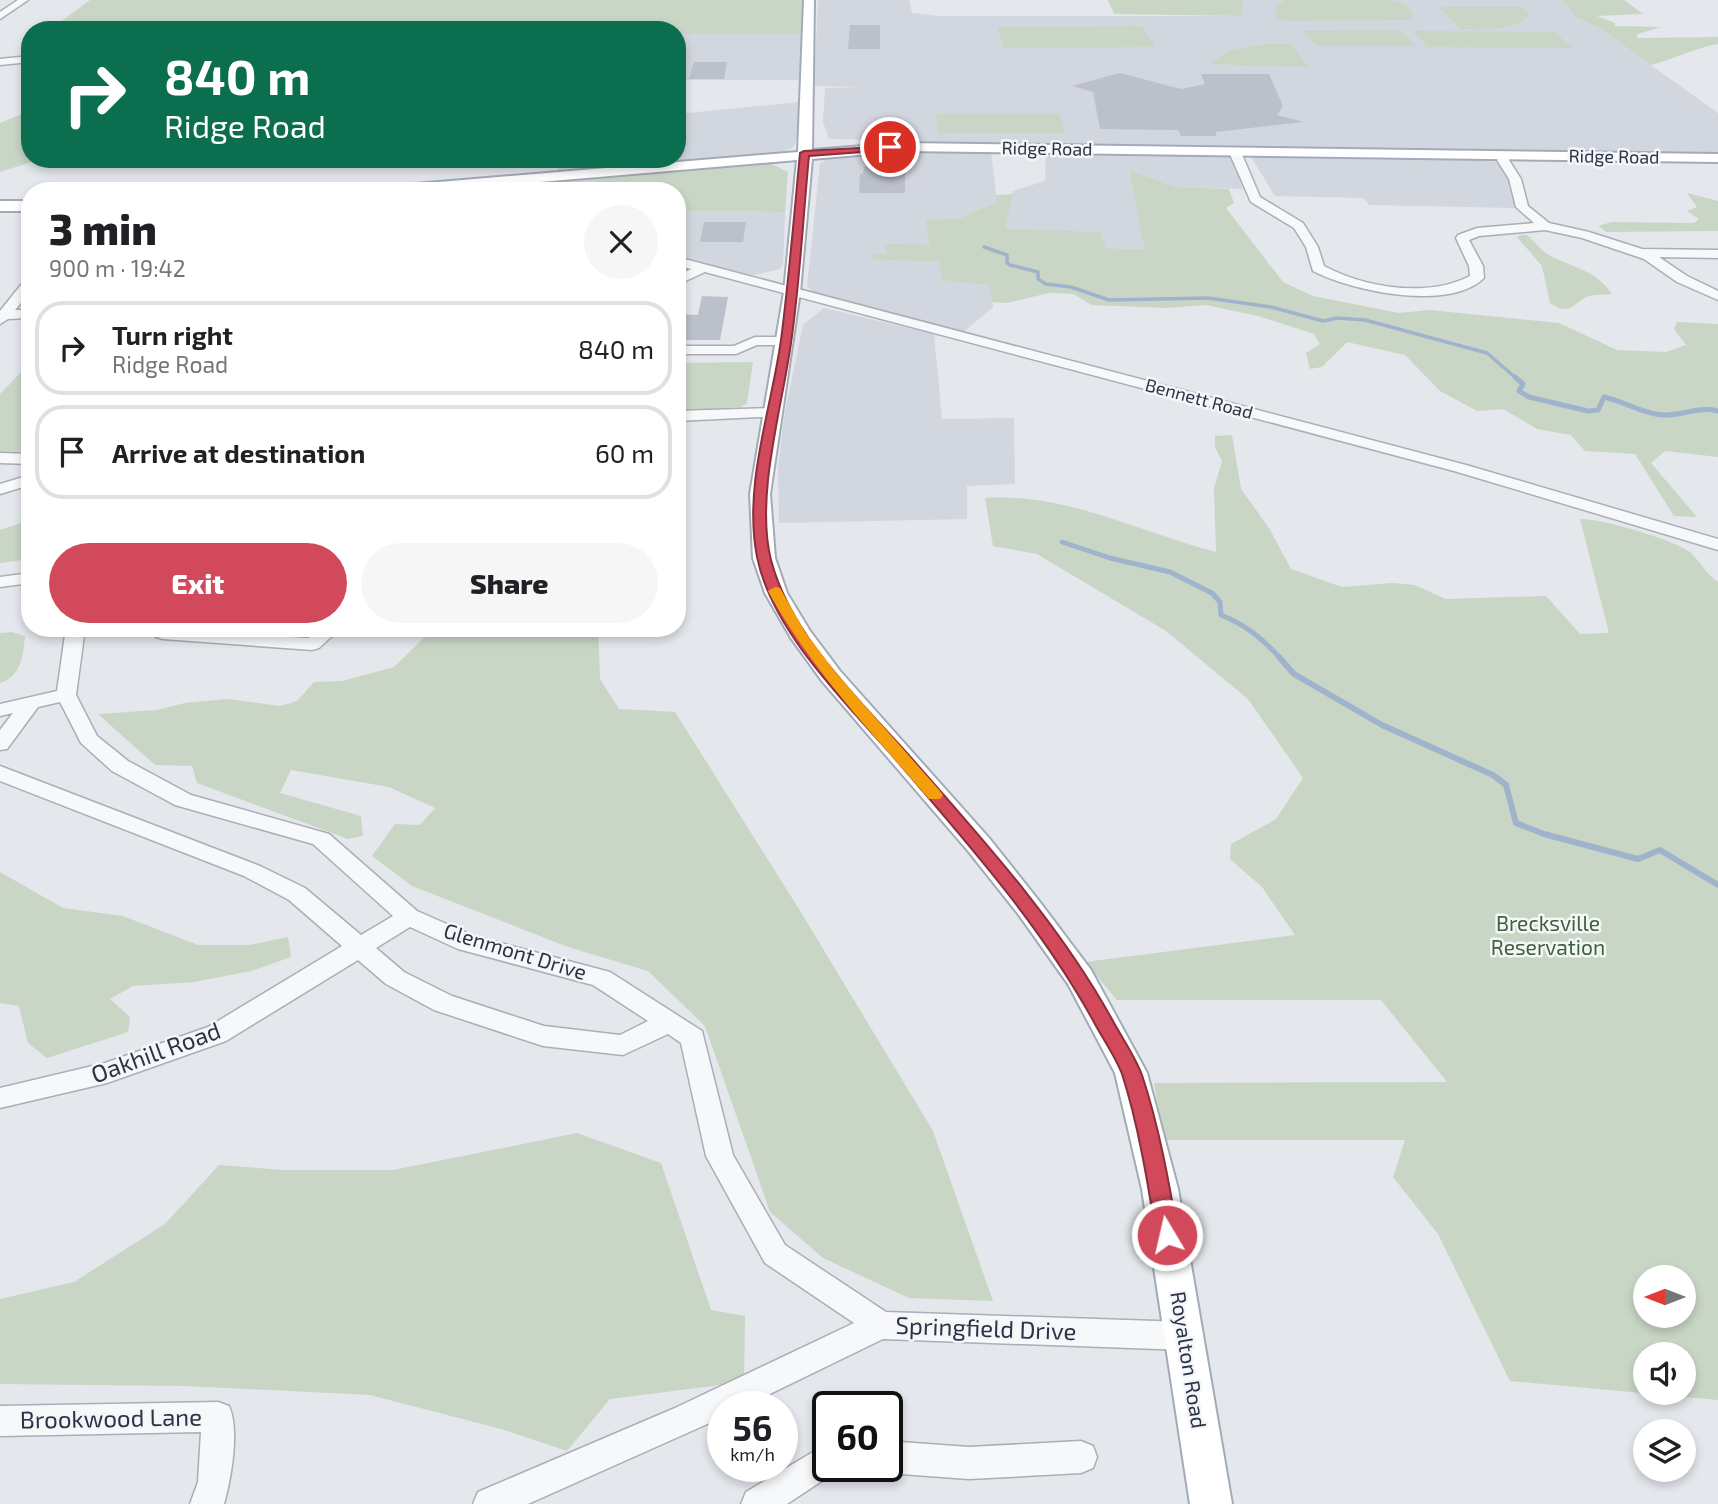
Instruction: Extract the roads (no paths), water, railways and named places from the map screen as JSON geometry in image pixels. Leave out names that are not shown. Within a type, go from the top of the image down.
[{"type":"main road","name":"Royalton Road","points":[[809,0],[804,153],[792,292],[760,494],[764,558],[776,593],[799,633],[831,676],[979,845],[1080,978],[1131,1073],[1160,1189],[1211,1504]]},
{"type":"main road","name":"Ridge Road","points":[[686,164],[903,146],[1718,158]]},
{"type":"main road","name":"Ridge Road","points":[[491,182],[642,168]]},
{"type":"main road","points":[[0,206],[21,206]]},
{"type":"street","points":[[0,16],[24,0]]},
{"type":"street","points":[[0,55],[21,56]]},
{"type":"street","points":[[0,62],[21,58]]},
{"type":"street","points":[[1235,152],[1255,199],[1299,226],[1312,247],[1318,268],[1346,283],[1398,290],[1465,286],[1477,278],[1476,266],[1462,238],[1477,232],[1545,226],[1586,234],[1641,253],[1682,279],[1718,296]]},
{"type":"street","points":[[1504,156],[1503,160],[1516,179],[1522,207],[1545,226]]},
{"type":"street","points":[[1641,253],[1718,254]]},
{"type":"street","name":"Bennett Road","points":[[686,263],[1460,468],[1537,494],[1718,545]]},
{"type":"street","points":[[686,276],[703,268]]},
{"type":"street","points":[[743,279],[794,269]]},
{"type":"street","points":[[2,316],[21,294]]},
{"type":"street","points":[[2,316],[21,315]]},
{"type":"street","points":[[686,349],[736,350],[755,341],[786,341]]},
{"type":"street","points":[[686,416],[773,414]]},
{"type":"street","points":[[0,458],[21,458]]},
{"type":"street","points":[[0,489],[21,483]]},
{"type":"street","points":[[0,582],[21,579]]},
{"type":"street","points":[[0,710],[65,695],[75,637]]},
{"type":"street","points":[[268,637],[312,644],[321,637]]},
{"type":"street","name":"Glenmont Drive","points":[[65,695],[88,740],[120,766],[183,800],[321,839],[409,917],[467,943],[601,978],[693,1038],[720,1156],[775,1254],[881,1325]]},
{"type":"street","points":[[0,744],[31,703]]},
{"type":"street","points":[[0,772],[252,871],[297,894],[395,978],[443,1003],[543,1036],[623,1045],[668,1021]]},
{"type":"street","name":"Oakhill Road","points":[[0,1098],[107,1073],[217,1034],[409,917]]},
{"type":"street","name":"Springfield Drive","points":[[490,1504],[686,1419],[881,1325],[1185,1336]]},
{"type":"street","name":"Brookwood Lane","points":[[0,1421],[218,1417],[214,1482],[207,1504]]},
{"type":"street","points":[[903,1458],[969,1463],[1081,1457]]},
{"type":"street","points":[[758,1504],[812,1469]]},
{"type":"waterway","points":[[984,247],[1007,255],[1007,263],[1010,265],[1038,272],[1038,279],[1046,284],[1071,287],[1109,300],[1208,298],[1271,307],[1323,321],[1337,318],[1365,320],[1487,353],[1517,379]]},
{"type":"waterway","points":[[1515,377],[1523,384],[1519,391],[1529,397],[1588,411],[1598,410],[1604,397],[1655,414],[1718,411]]},
{"type":"waterway","points":[[1062,542],[1110,558],[1170,572],[1212,593],[1220,602],[1221,615],[1254,633],[1281,659]]},
{"type":"waterway","points":[[1279,657],[1294,674],[1382,725],[1493,775],[1506,785],[1516,823],[1544,834],[1638,859],[1660,850],[1718,885]]},
{"type":"park label","name":"Brecksville Reservation","points":[[1548,936]]}]
